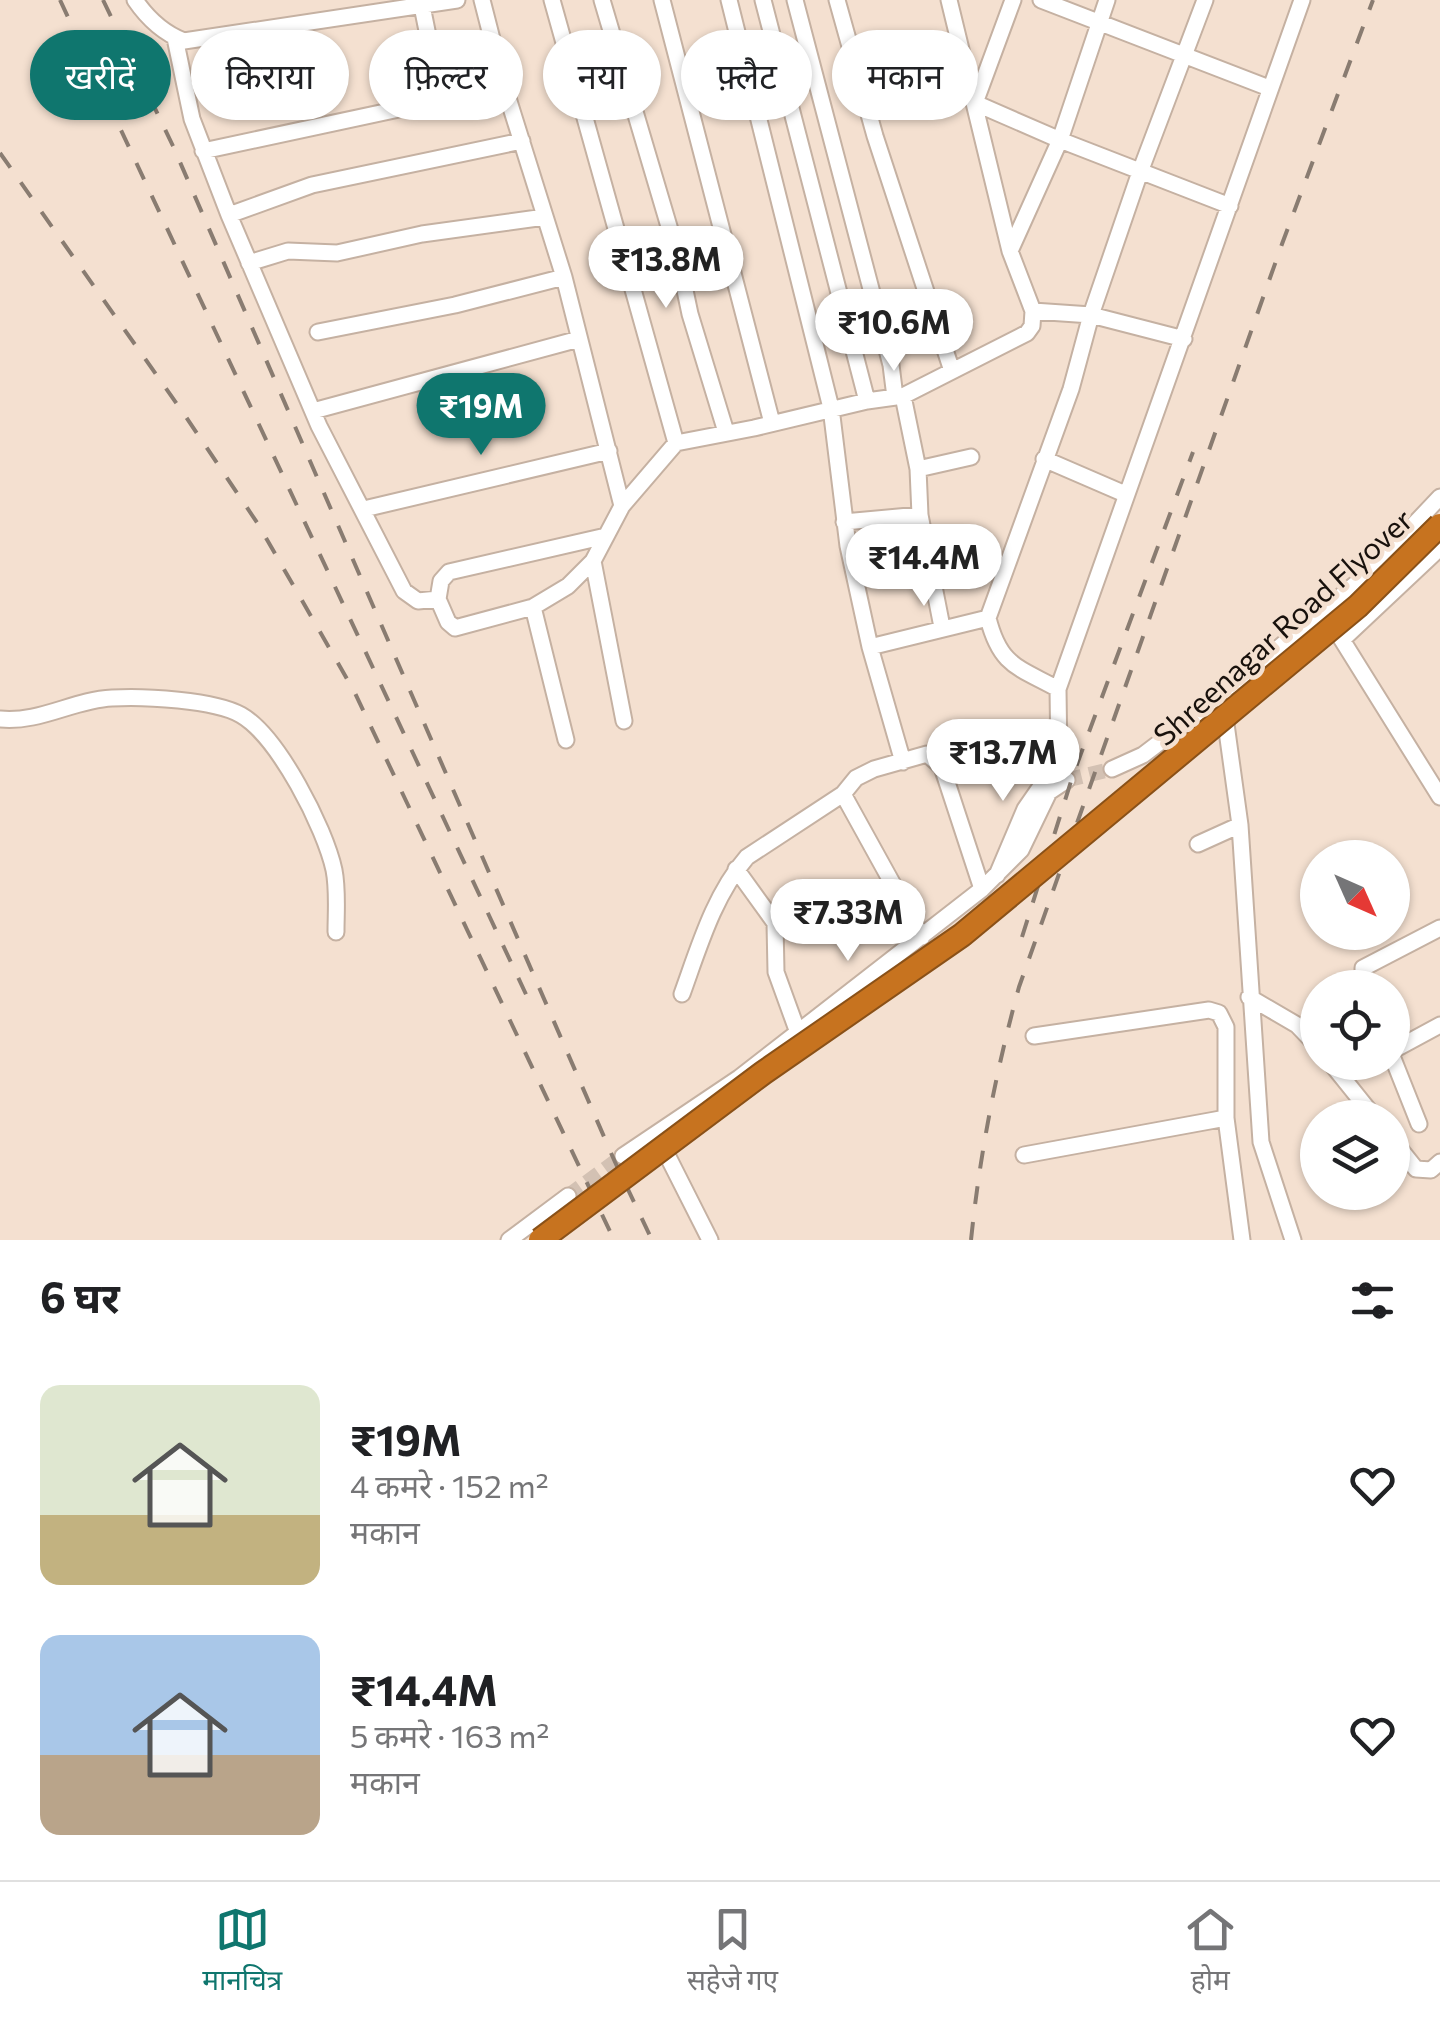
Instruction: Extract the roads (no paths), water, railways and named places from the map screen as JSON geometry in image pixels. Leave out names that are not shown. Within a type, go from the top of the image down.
[{"type":"highway","name":"Shreenagar Road Flyover","points":[[527,1232],[976,924],[1358,606],[1440,525]]},
{"type":"street","points":[[135,0],[145,15],[184,42],[457,0]]},
{"type":"street","points":[[482,0],[490,30]]},
{"type":"street","points":[[552,0],[676,442]]},
{"type":"street","points":[[602,0],[726,432]]},
{"type":"street","points":[[662,0],[772,423]]},
{"type":"street","points":[[729,0],[831,408],[844,522],[870,646],[903,762]]},
{"type":"street","points":[[762,0],[866,400]]},
{"type":"street","points":[[795,0],[918,469],[920,515],[942,627]]},
{"type":"street","points":[[837,0],[875,136],[952,371]]},
{"type":"street","points":[[949,0],[957,30]]},
{"type":"street","points":[[978,95],[1013,0]]},
{"type":"street","points":[[1040,0],[1269,88]]},
{"type":"street","points":[[1010,251],[1060,140],[1106,0]]},
{"type":"street","points":[[1058,689],[1006,660],[994,641],[988,618],[1071,389],[1091,314],[1140,172],[1205,0]]},
{"type":"street","points":[[997,875],[1025,809],[1059,760],[1058,689],[1302,0]]},
{"type":"street","points":[[422,6],[427,30]]},
{"type":"street","points":[[176,38],[192,120],[203,151],[313,410],[404,592],[418,601],[438,599]]},
{"type":"street","points":[[978,104],[1230,206]]},
{"type":"street","points":[[203,151],[369,115]]},
{"type":"street","points":[[606,536],[449,572],[441,580],[438,599],[448,622],[455,628],[533,607],[568,586],[593,561],[622,506],[676,442],[899,396],[1020,339],[1032,326],[1033,311],[1010,251],[978,116]]},
{"type":"street","points":[[515,120],[564,277],[622,506]]},
{"type":"street","points":[[229,215],[312,185],[522,141]]},
{"type":"street","points":[[249,262],[288,251],[337,253],[422,234],[545,216]]},
{"type":"street","points":[[678,257],[725,243]]},
{"type":"street","points":[[318,332],[564,277]]},
{"type":"street","points":[[1033,311],[1091,314],[1184,339]]},
{"type":"street","points":[[313,410],[579,339]]},
{"type":"street","points":[[364,509],[609,451]]},
{"type":"street","points":[[918,469],[971,457]]},
{"type":"street","points":[[1044,459],[1125,494]]},
{"type":"street","points":[[1112,770],[1143,754],[1222,695],[1324,611],[1365,576],[1440,496]]},
{"type":"street","points":[[844,522],[920,515]]},
{"type":"street","points":[[1342,640],[1440,548]]},
{"type":"street","points":[[593,561],[624,722]]},
{"type":"street","points":[[533,607],[566,740]]},
{"type":"street","points":[[1324,611],[1440,797]]},
{"type":"street","points":[[870,646],[988,618]]},
{"type":"street","points":[[1222,695],[1240,825],[1261,1142],[1293,1240]]},
{"type":"street","points":[[0,719],[27,720],[113,698],[208,704],[239,713],[285,761],[329,852],[335,875],[336,932]]},
{"type":"street","points":[[682,994],[707,925],[736,869],[747,857],[843,794],[856,778],[874,768],[927,754],[942,767],[982,889]]},
{"type":"street","points":[[623,1156],[739,1078],[982,889],[1021,850],[1049,792],[1067,780]]},
{"type":"street","points":[[843,794],[922,936]]},
{"type":"street","points":[[1198,844],[1240,825]]},
{"type":"street","points":[[736,869],[775,923],[776,972],[797,1030]]},
{"type":"street","points":[[1363,970],[1440,928]]},
{"type":"street","points":[[1249,997],[1300,1028]]},
{"type":"street","points":[[1034,1036],[1209,1010],[1219,1013],[1226,1027],[1226,1118],[1242,1240]]},
{"type":"street","points":[[1410,1043],[1440,1025]]},
{"type":"street","points":[[1344,1080],[1361,1100]]},
{"type":"street","points":[[1402,1080],[1419,1124]]},
{"type":"street","points":[[1024,1155],[1226,1118]]},
{"type":"street","points":[[656,1134],[710,1240]]},
{"type":"street","points":[[1410,1162],[1416,1169],[1432,1170],[1440,1162]]},
{"type":"street","points":[[527,1232],[568,1196]]},
{"type":"street","points":[[527,1232],[554,1240]]},
{"type":"tunnel","points":[[1067,780],[1112,769]]},
{"type":"tunnel","points":[[568,1196],[623,1156]]},
{"type":"railway","points":[[60,0],[531,1005]]},
{"type":"railway","points":[[103,0],[173,146],[652,1240]]},
{"type":"railway","points":[[971,1240],[990,1112],[1019,987],[1282,244],[1373,0]]},
{"type":"railway","points":[[0,153],[258,524],[354,691],[614,1240]]},
{"type":"railway","points":[[1022,937],[1073,775],[1193,452]]}]
